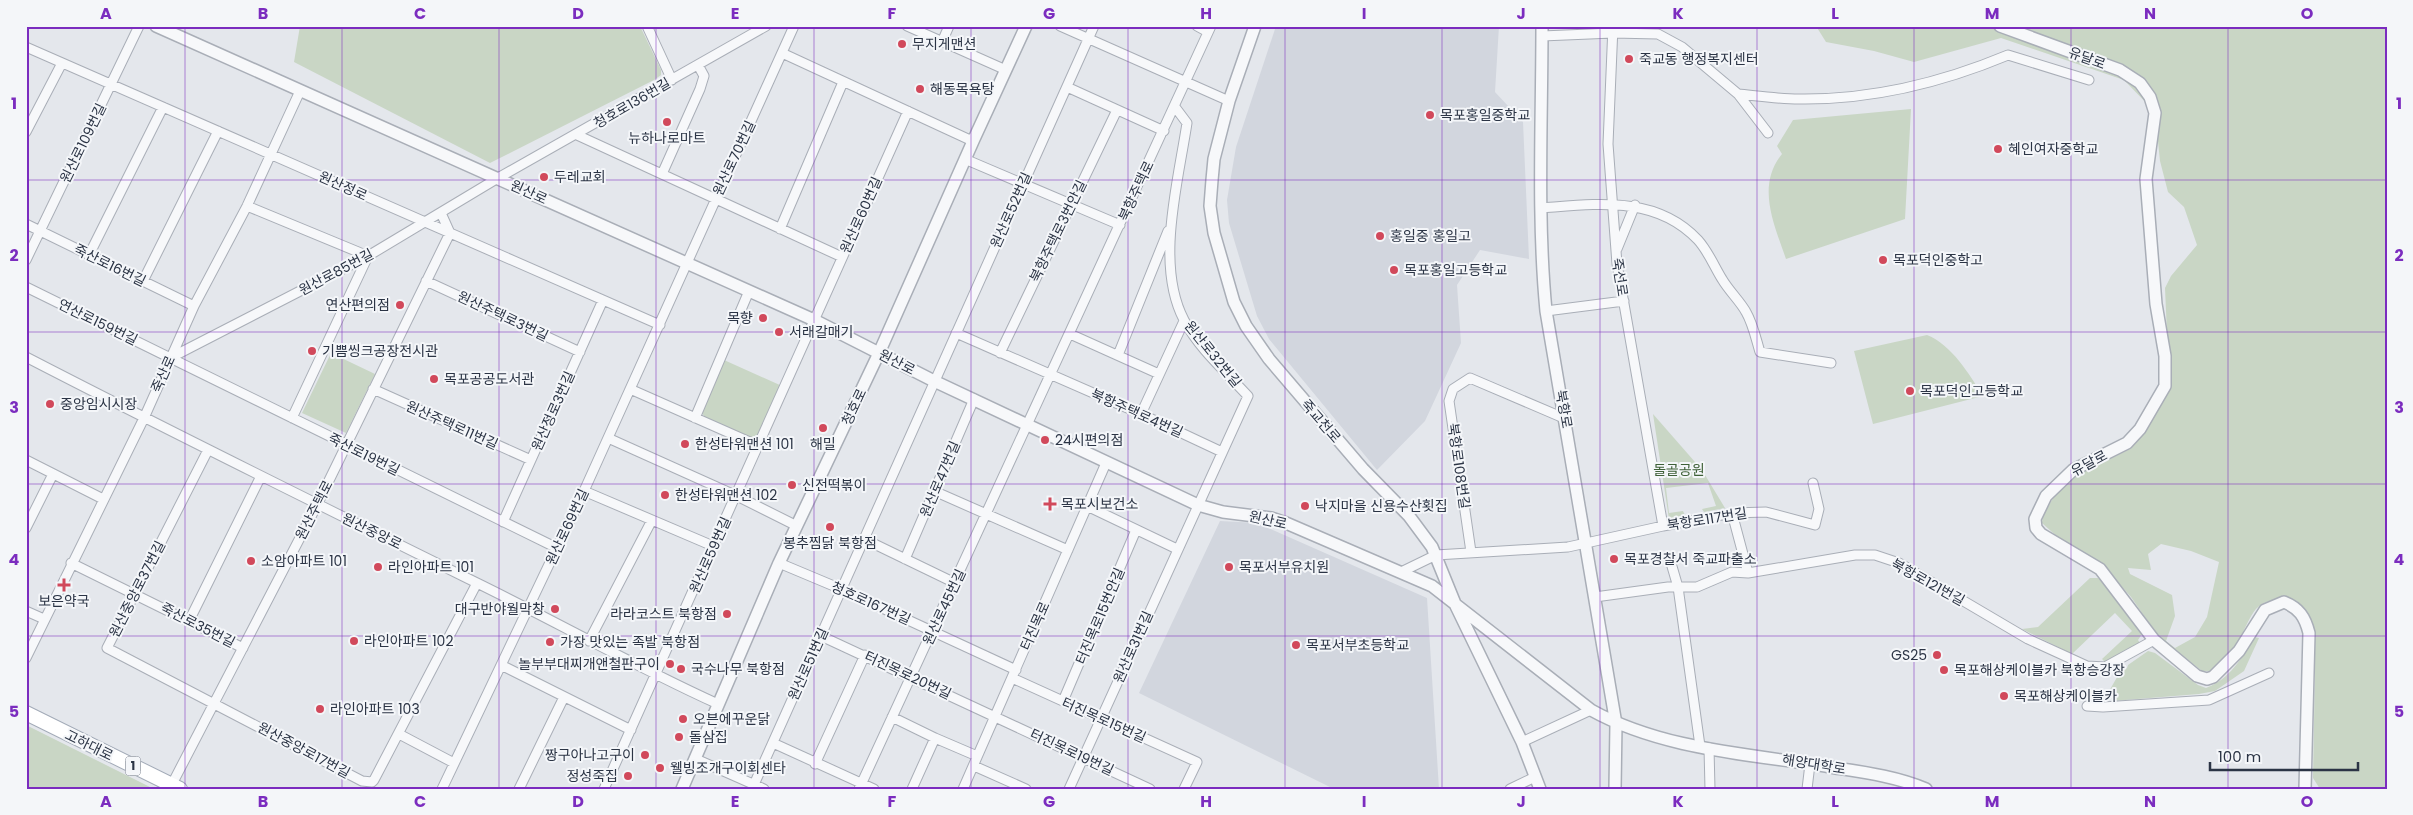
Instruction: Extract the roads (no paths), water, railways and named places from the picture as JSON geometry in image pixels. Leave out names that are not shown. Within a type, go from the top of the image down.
[{"type":"main road","name":"고하대로","points":[[26,714],[174,788]]},
{"type":"street","name":"원산로109번길","points":[[26,260],[139,26]]},
{"type":"street","name":"원산로","points":[[156,26],[814,320],[934,381],[1198,505],[1223,512],[1286,522],[1432,586],[1591,710],[1616,724]]},
{"type":"street","points":[[647,26],[672,80]]},
{"type":"street","name":"청호로136번길","points":[[498,178],[577,135],[766,26]]},
{"type":"street","name":"원산로70번길","points":[[686,263],[794,26]]},
{"type":"street","points":[[907,26],[1006,70]]},
{"type":"street","points":[[942,42],[948,26]]},
{"type":"street","name":"청호로","points":[[682,789],[779,563],[880,354],[967,160],[974,139],[1026,26]]},
{"type":"street","points":[[1060,26],[1186,83],[1229,100]]},
{"type":"street","name":"원산로52번길","points":[[934,381],[1094,26]]},
{"type":"street","points":[[1197,26],[1210,29]]},
{"type":"street","name":"죽교천로","points":[[1255,26],[1229,100],[1214,159],[1210,206],[1221,262],[1234,302],[1246,326],[1269,359],[1363,470],[1409,516],[1436,555],[1456,606],[1522,742],[1540,789]]},
{"type":"street","name":"유달로","points":[[2000,26],[2120,70],[2140,83],[2150,97],[2155,112],[2146,179],[2156,304],[2165,356],[2164,386],[2140,429],[2127,443],[2073,470],[2046,496],[2035,519],[2036,528],[2041,534],[2100,569],[2154,640],[2197,676],[2207,679],[2220,671],[2239,651],[2265,610],[2284,602],[2295,606],[2305,619],[2309,633],[2305,789]]},
{"type":"street","name":"북항주택로","points":[[1028,424],[1210,29]]},
{"type":"street","points":[[1542,31],[1613,30],[1658,34],[1682,47],[1738,94],[1768,133]]},
{"type":"street","name":"죽선로","points":[[1613,30],[1608,144],[1616,252],[1663,526]]},
{"type":"street","name":"북항로","points":[[1542,31],[1541,208],[1546,311],[1566,419],[1616,724],[1615,789]]},
{"type":"street","name":"원산정로","points":[[26,47],[660,325]]},
{"type":"street","points":[[782,53],[968,139],[974,139]]},
{"type":"street","points":[[1738,94],[1797,99],[1865,95],[1933,82],[1966,73],[2008,55],[2089,80]]},
{"type":"street","points":[[26,132],[62,63]]},
{"type":"street","points":[[662,174],[700,89],[704,76],[698,65]]},
{"type":"street","points":[[780,229],[843,82]]},
{"type":"street","points":[[1067,87],[1164,130]]},
{"type":"street","name":"죽산로","points":[[26,658],[144,418],[194,306],[246,206],[300,91]]},
{"type":"street","name":"원산로32번길","points":[[1175,107],[1187,123],[1171,224],[1169,272],[1172,289],[1184,321],[1200,343],[1248,396],[1198,505]]},
{"type":"street","points":[[90,255],[164,108]]},
{"type":"street","name":"북항주택로3번안길","points":[[1000,353],[1117,110]]},
{"type":"street","name":"원산로60번길","points":[[814,320],[908,111]]},
{"type":"street","points":[[143,281],[218,132]]},
{"type":"street","points":[[577,135],[842,257]]},
{"type":"street","points":[[967,160],[1024,182],[1120,225]]},
{"type":"street","name":"원산로85번길","points":[[170,358],[368,256],[498,178]]},
{"type":"street","points":[[1541,208],[1612,203],[1634,205],[1677,222],[1699,241],[1727,286],[1746,311],[1760,352],[1831,363]]},
{"type":"street","points":[[1616,252],[1634,205]]},
{"type":"street","points":[[246,206],[368,256],[292,418]]},
{"type":"street","points":[[440,212],[450,233]]},
{"type":"street","name":"죽산로16번길","points":[[26,224],[194,306]]},
{"type":"street","points":[[1118,355],[1171,224]]},
{"type":"street","name":"원산주택로","points":[[174,788],[214,703],[317,505],[450,233]]},
{"type":"street","name":"원산로69번길","points":[[442,789],[584,491],[660,325],[686,263]]},
{"type":"street","name":"원산주택로3번길","points":[[426,281],[580,352]]},
{"type":"street","name":"연산로159번길","points":[[26,287],[170,358]]},
{"type":"street","points":[[695,418],[749,291]]},
{"type":"street","name":"원산정로3번길","points":[[503,522],[603,300]]},
{"type":"street","points":[[1546,311],[1624,301]]},
{"type":"street","name":"원산로59번길","points":[[604,789],[737,496],[814,320]]},
{"type":"street","points":[[1141,414],[1184,321]]},
{"type":"street","name":"북항주택로4번길","points":[[956,333],[1141,414],[1222,452]]},
{"type":"street","points":[[1070,334],[1160,374]]},
{"type":"street","name":"원산중앙로","points":[[26,357],[317,505],[477,582],[656,676],[718,704]]},
{"type":"street","name":"죽산로19번길","points":[[170,358],[557,548]]},
{"type":"street","name":"북항로108번길","points":[[1471,552],[1449,401],[1453,389],[1470,378],[1566,419]]},
{"type":"street","name":"원산로51번길","points":[[753,787],[934,381]]},
{"type":"street","name":"원산주택로11번길","points":[[373,389],[531,460]]},
{"type":"street","points":[[630,389],[759,446]]},
{"type":"street","name":"원산로47번길","points":[[905,558],[974,399]]},
{"type":"street","name":"원산로45번길","points":[[860,786],[1028,424]]},
{"type":"street","points":[[608,438],[737,496],[798,526]]},
{"type":"street","name":"원산중앙로37번길","points":[[208,450],[107,648],[214,703]]},
{"type":"street","points":[[26,460],[103,499]]},
{"type":"street","name":"터진목로","points":[[963,789],[1106,463]]},
{"type":"street","points":[[26,528],[54,474]]},
{"type":"street","points":[[189,621],[261,476]]},
{"type":"street","name":"북항로117번길","points":[[1586,543],[1732,513],[1766,512],[1815,525],[1819,509],[1812,483]]},
{"type":"street","points":[[584,491],[713,546]]},
{"type":"street","points":[[934,492],[1068,550]]},
{"type":"street","name":"원산로31번길","points":[[1069,789],[1085,758],[1176,549],[1198,505]]},
{"type":"street","points":[[1087,506],[1176,549]]},
{"type":"street","points":[[1732,513],[1748,573]]},
{"type":"street","points":[[589,641],[652,520]]},
{"type":"street","name":"터진목로15번안길","points":[[1063,701],[1136,530]]},
{"type":"street","points":[[864,539],[955,583]]},
{"type":"street","points":[[1401,572],[1436,555],[1568,548],[1586,543]]},
{"type":"street","name":"북항로121번길","points":[[1595,597],[1678,587],[1697,587],[1732,572],[1748,573],[1855,555],[1876,555],[1899,563],[2028,639],[2087,666],[2106,667],[2154,640]]},
{"type":"street","name":"죽산로35번길","points":[[72,563],[243,648]]},
{"type":"street","name":"청호로167번길","points":[[779,563],[932,631],[1014,674]]},
{"type":"street","points":[[1671,563],[1678,587],[1705,747],[1710,789]]},
{"type":"street","name":"원산중앙로17번길","points":[[214,703],[367,782],[374,780],[477,582]]},
{"type":"street","points":[[26,610],[44,619]]},
{"type":"street","name":"터진목로20번길","points":[[820,636],[995,716]]},
{"type":"street","points":[[815,764],[865,655]]},
{"type":"street","points":[[501,665],[631,730]]},
{"type":"street","points":[[2087,706],[2103,707],[2209,700],[2269,673]]},
{"type":"street","name":"터진목로15번길","points":[[1014,674],[1063,701],[1197,762],[1184,789]]},
{"type":"street","points":[[519,789],[564,697]]},
{"type":"street","points":[[1522,742],[1591,710]]},
{"type":"street","name":"터진목로19번길","points":[[995,716],[1150,789]]},
{"type":"street","points":[[892,717],[934,738],[977,756]]},
{"type":"street","name":"해양대학로","points":[[1616,724],[1665,740],[1880,774],[1926,789]]},
{"type":"street","points":[[399,734],[454,763]]},
{"type":"street","points":[[912,789],[934,738]]},
{"type":"street","points":[[773,743],[860,786],[874,789]]},
{"type":"street","points":[[696,759],[753,787],[764,789]]},
{"type":"street","points":[[1807,789],[1810,764]]},
{"type":"street","points":[[974,766],[1025,789]]},
{"type":"street","points":[[1510,789],[1535,777]]},
{"type":"place","name":"무지게맨션","points":[[902,44]]},
{"type":"place","name":"죽교동 행정복지센터","points":[[1629,59]]},
{"type":"place","name":"해동목욕탕","points":[[920,89]]},
{"type":"place","name":"목포홍일중학교","points":[[1430,115]]},
{"type":"place","name":"뉴하나로마트","points":[[667,122]]},
{"type":"place","name":"혜인여자중학교","points":[[1998,149]]},
{"type":"place","name":"두레교회","points":[[544,177]]},
{"type":"place","name":"홍일중 홍일고","points":[[1380,236]]},
{"type":"place","name":"목포덕인중학고","points":[[1883,260]]},
{"type":"place","name":"목포홍일고등학교","points":[[1394,270]]},
{"type":"place","name":"연산편의점","points":[[400,305]]},
{"type":"place","name":"목향","points":[[763,318]]},
{"type":"place","name":"서래갈매기","points":[[779,332]]},
{"type":"place","name":"기쁨씽크공장전시관","points":[[312,351]]},
{"type":"place","name":"목포공공도서관","points":[[434,379]]},
{"type":"place","name":"목포덕인고등학교","points":[[1910,391]]},
{"type":"place","name":"중앙임시시장","points":[[50,404]]},
{"type":"place","name":"해밀","points":[[823,428]]},
{"type":"place","name":"24시편의점","points":[[1045,440]]},
{"type":"place","name":"한성타워맨션 101","points":[[685,444]]},
{"type":"place","name":"신전떡볶이","points":[[792,485]]},
{"type":"place","name":"한성타워맨션 102","points":[[665,495]]},
{"type":"place","name":"목포시보건소","points":[[1050,504]]},
{"type":"place","name":"낙지마을 신용수산횟집","points":[[1305,506]]},
{"type":"place","name":"봉추찜닭 북항점","points":[[830,527]]},
{"type":"place","name":"목포경찰서 죽교파출소","points":[[1614,559]]},
{"type":"place","name":"소암아파트 101","points":[[251,561]]},
{"type":"place","name":"라인아파트 101","points":[[378,567]]},
{"type":"place","name":"목포서부유치원","points":[[1229,567]]},
{"type":"place","name":"보은약국","points":[[64,585]]},
{"type":"place","name":"대구반야월막창","points":[[555,609]]},
{"type":"place","name":"라라코스트 북항점","points":[[727,614]]},
{"type":"place","name":"라인아파트 102","points":[[354,641]]},
{"type":"place","name":"가장 맛있는 족발 북항점","points":[[550,642]]},
{"type":"place","name":"목포서부초등학교","points":[[1296,645]]},
{"type":"place","name":"GS25","points":[[1937,655]]},
{"type":"place","name":"놀부부대찌개앤철판구이","points":[[670,664]]},
{"type":"place","name":"국수나무 북항점","points":[[681,669]]},
{"type":"place","name":"목포해상케이블카 북항승강장","points":[[1944,670]]},
{"type":"place","name":"목포해상케이블카","points":[[2004,696]]},
{"type":"place","name":"라인아파트 103","points":[[320,709]]},
{"type":"place","name":"오븐에꾸운닭","points":[[683,719]]},
{"type":"place","name":"돌삼집","points":[[679,737]]},
{"type":"place","name":"짱구아나고구이","points":[[645,755]]},
{"type":"place","name":"웰빙조개구이회센타","points":[[660,768]]},
{"type":"place","name":"정성죽집","points":[[628,776]]},
{"type":"park label","name":"돌골공원","points":[[1679,470]]}]
